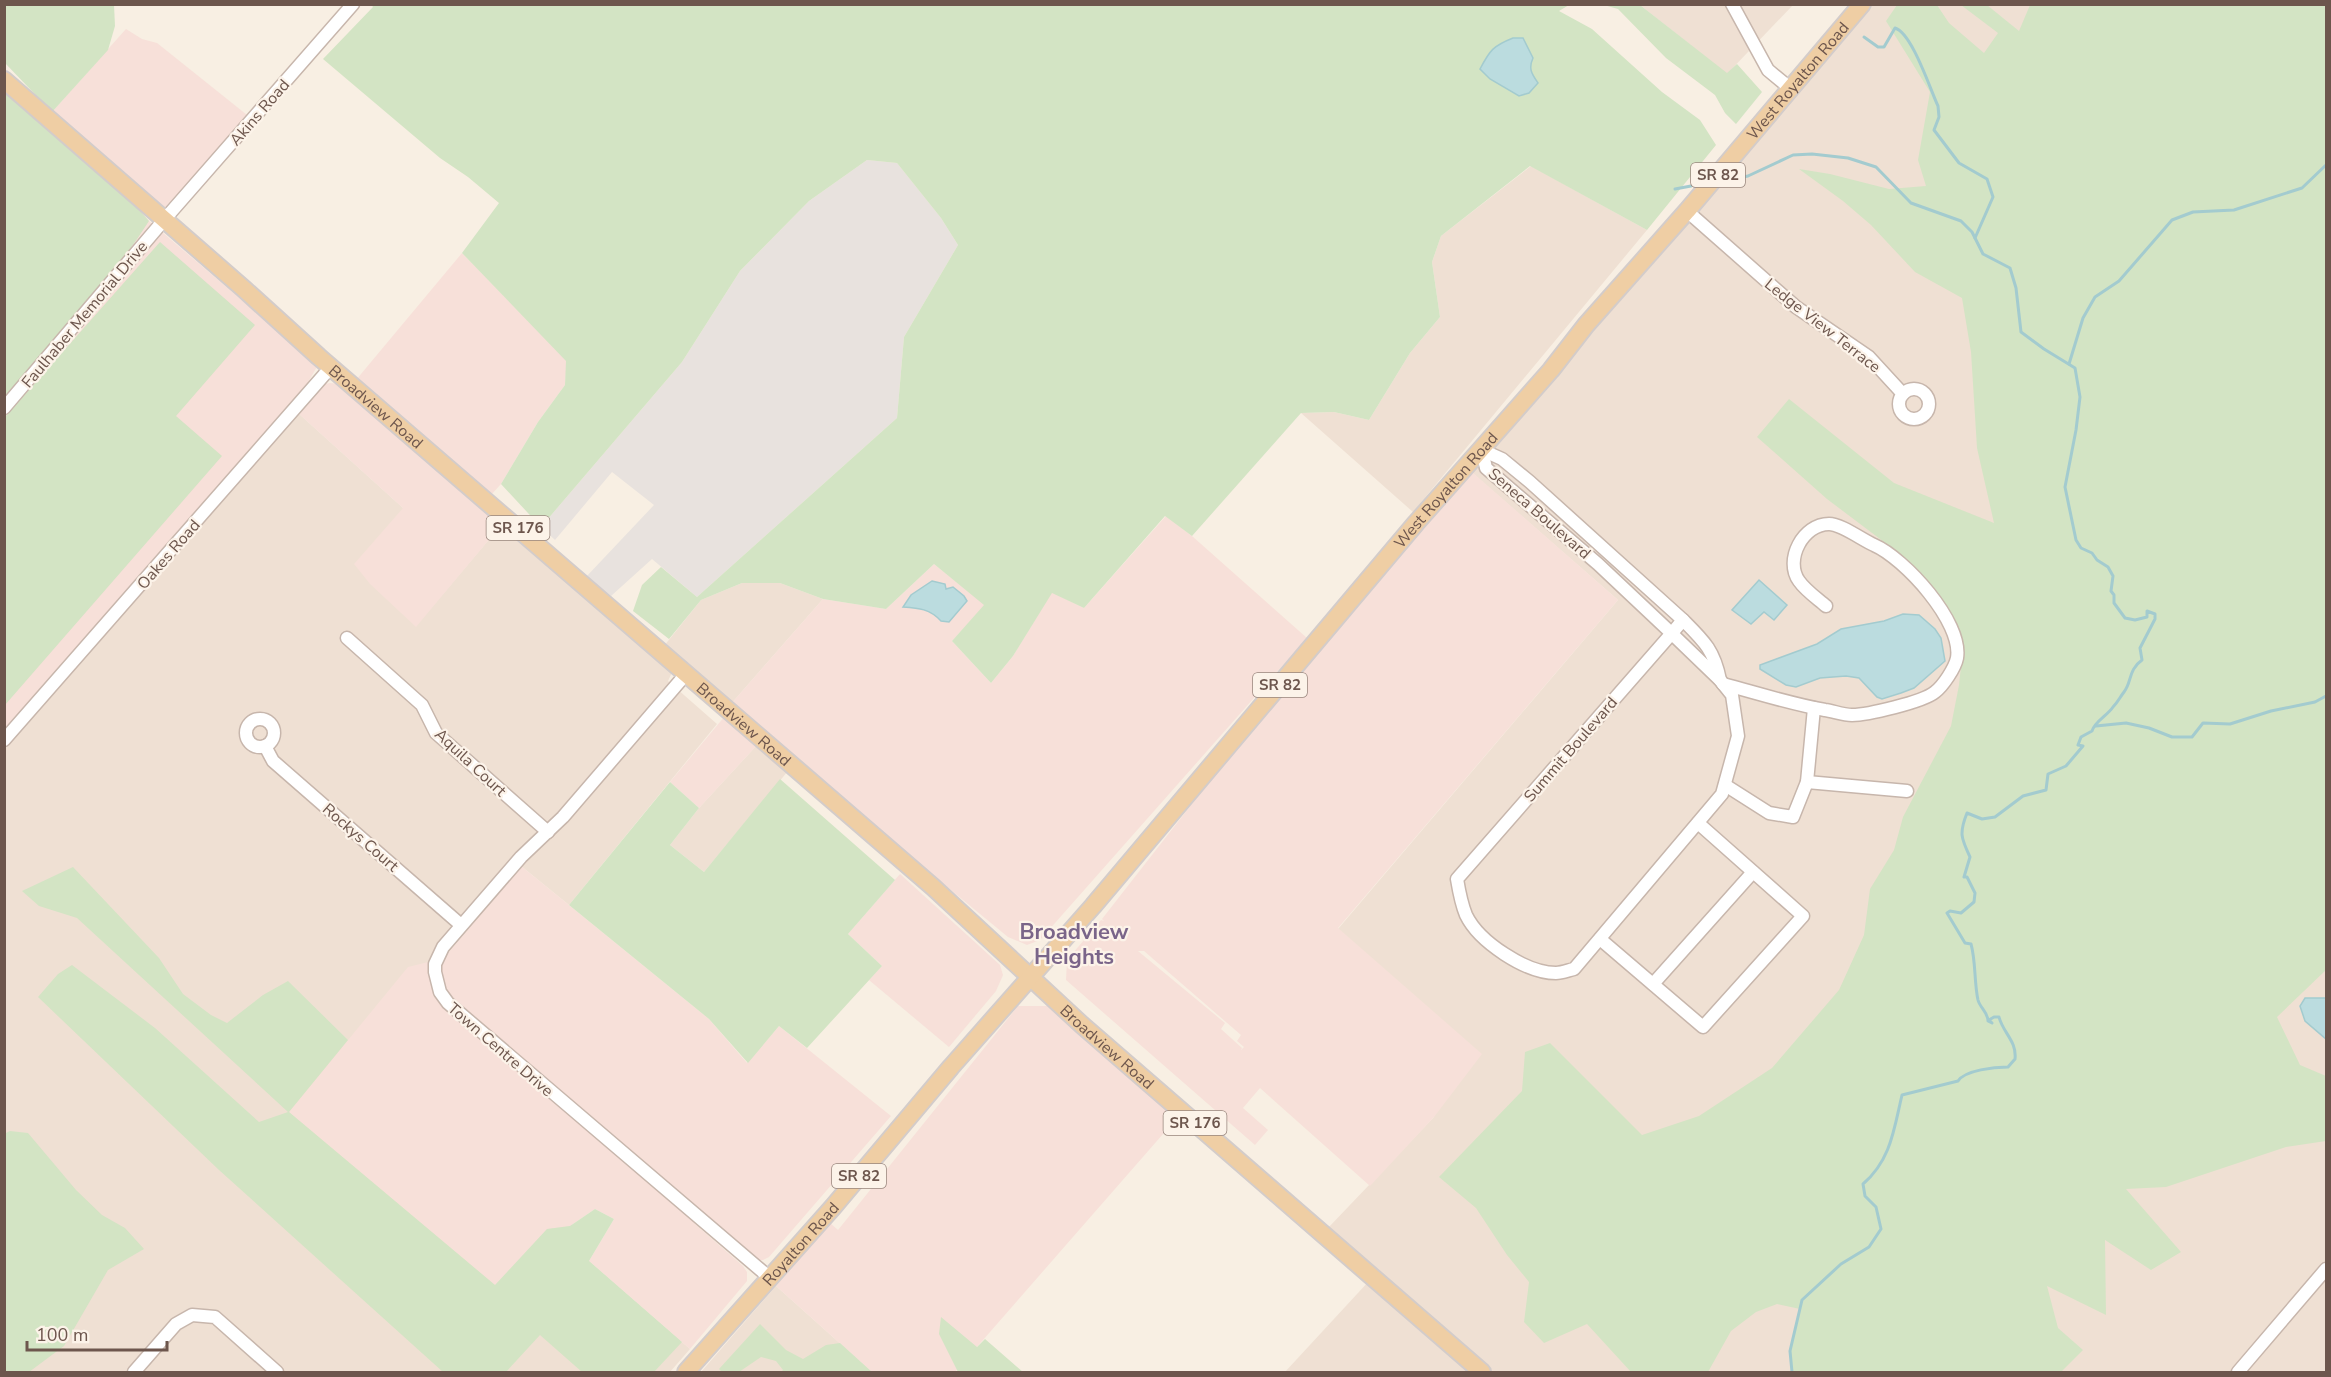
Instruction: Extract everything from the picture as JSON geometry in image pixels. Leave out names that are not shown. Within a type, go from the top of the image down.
[{"type":"main road","name":"West Royalton Road","points":[[1030,977],[1862,4]]},
{"type":"main road","name":"Broadview Road","points":[[4,80],[331,367],[933,887],[1082,1025],[1482,1372]]},
{"type":"main road","name":"Royalton Road","points":[[686,1372],[1030,977]]},
{"type":"street","name":"Akins Road","points":[[164,220],[353,4]]},
{"type":"street","points":[[1732,4],[1768,70],[1791,89]]},
{"type":"street","name":"Ledge View Terrace","points":[[1687,211],[1791,304],[1869,357],[1903,394]]},
{"type":"street","name":"Faulhaber Memorial Drive","points":[[4,408],[164,220]]},
{"type":"street","name":"Oakes Road","points":[[4,740],[331,367]]},
{"type":"street","name":"Seneca Boulevard","points":[[1482,450],[1502,459],[1530,482],[1683,620],[1707,644],[1716,661],[1721,682]]},
{"type":"street","name":"Seneca Boulevard","points":[[1482,450],[1486,468],[1598,564],[1732,695],[1738,736],[1722,794],[1574,969]]},
{"type":"street","points":[[1721,682],[1814,708],[1852,715],[1924,699],[1936,692],[1957,658],[1954,640],[1943,615],[1924,586],[1908,568],[1882,549],[1855,537],[1837,525],[1828,524],[1815,526],[1795,549],[1798,580],[1826,606]]},
{"type":"street","name":"Summit Boulevard","points":[[1574,969],[1556,973],[1533,968],[1495,950],[1467,917],[1460,899],[1457,879],[1683,620]]},
{"type":"street","name":"Aquila Court","points":[[347,638],[422,705],[436,733],[548,832]]},
{"type":"street","name":"Town Centre Drive","points":[[686,674],[548,832],[520,857],[443,947],[435,964],[438,988],[445,1000],[770,1278]]},
{"type":"street","points":[[1725,786],[1769,813],[1793,817],[1807,782],[1814,708]]},
{"type":"street","name":"Rockys Court","points":[[265,746],[273,761],[461,925]]},
{"type":"street","points":[[1807,782],[1907,791]]},
{"type":"street","points":[[1600,939],[1703,1027],[1803,916],[1698,824]]},
{"type":"street","points":[[1653,984],[1753,872]]},
{"type":"street","points":[[2238,1372],[2326,1269]]},
{"type":"street","points":[[134,1372],[176,1324],[192,1315],[215,1317],[277,1372]]},
{"type":"shaded area","points":[[1640,5],[1793,5],[1727,74]]},
{"type":"shaded area","points":[[1870,5],[2326,5],[2326,1261],[2231,1372],[1492,1372],[1328,1228],[1434,1117],[1338,929],[1618,600],[1469,470]]},
{"type":"shaded area","points":[[126,29],[142,39],[157,43],[247,115],[180,194],[164,209],[52,112]]},
{"type":"shaded area","points":[[5,91],[149,221],[318,365],[307,384],[236,469],[5,732]]},
{"type":"shaded area","points":[[867,160],[897,163],[941,218],[958,245],[904,337],[897,418],[697,597],[652,559],[611,596],[586,577],[654,505],[612,472],[555,540],[541,527],[682,362],[740,271],[809,201]]},
{"type":"shaded area","points":[[1531,166],[1647,230],[1413,512],[1301,413],[1334,412],[1369,420],[1410,353],[1440,317],[1432,262],[1441,236]]},
{"type":"shaded area","points":[[462,253],[567,361],[565,385],[538,422],[501,484],[491,495],[356,380]]},
{"type":"shaded area","points":[[325,384],[339,384],[503,523],[416,627],[370,584],[354,564],[403,508],[298,413]]},
{"type":"shaded area","points":[[298,413],[403,508],[416,626],[503,523],[674,668],[668,681],[717,724],[569,905],[521,866],[444,958],[589,1261],[690,1349],[670,1372],[5,1372],[5,746]]},
{"type":"shaded area","points":[[1472,472],[1618,600],[1338,928],[1482,1054],[1434,1117],[1370,1186],[1260,1088],[1243,1108],[1268,1130],[1255,1145],[1066,980],[1067,960],[1101,920],[1104,921],[1102,919],[1227,759]],"holes":[[[1138,951],[1144,951],[1241,1035],[1237,1041],[1244,1047],[1241,1050],[1242,1048],[1221,1029],[1225,1023]]]},
{"type":"shaded area","points":[[1166,516],[1192,536],[1307,638],[1040,940],[1027,945],[1008,937],[862,817],[731,704],[823,599],[886,609],[934,564],[985,605],[952,641],[991,683],[1013,656],[1052,592],[1084,608]]},
{"type":"shaded area","points":[[742,583],[780,583],[823,599],[731,704],[664,646],[701,600]]},
{"type":"shaded area","points":[[725,716],[758,744],[699,808],[670,782]]},
{"type":"shaded area","points":[[758,744],[788,771],[704,872],[670,845],[699,808]]},
{"type":"shaded area","points":[[521,866],[709,1019],[747,1063],[779,1026],[891,1116],[769,1257],[756,1260],[703,1212],[695,1224],[743,1266],[747,1272],[747,1281],[690,1349],[589,1261],[614,1219],[595,1209],[570,1226],[547,1229],[496,1286],[289,1112],[408,967],[444,958]]},
{"type":"shaded area","points":[[900,874],[1000,965],[1003,975],[996,991],[949,1047],[869,980],[882,966],[848,934]]},
{"type":"shaded area","points":[[1018,1006],[1049,1006],[1177,1118],[955,1372],[872,1372],[776,1286],[829,1222],[838,1230]]},
{"type":"shaded area","points":[[2326,1279],[2326,1372],[2246,1372]]},
{"type":"shaded area","points":[[1370,1280],[1474,1372],[1285,1372]]},
{"type":"shaded area","points":[[776,1286],[872,1372],[701,1372]]},
{"type":"green space","points":[[371,4],[1569,5],[1559,11],[1592,29],[1662,92],[1700,120],[1716,145],[1647,230],[1530,166],[1441,236],[1432,262],[1440,317],[1410,353],[1369,420],[1334,412],[1301,413],[1192,536],[1165,516],[1084,608],[1052,593],[1013,656],[991,683],[952,641],[984,605],[934,564],[886,609],[823,599],[780,583],[742,583],[701,600],[669,639],[633,611],[642,585],[661,567],[697,597],[897,418],[904,337],[958,245],[941,218],[897,163],[867,160],[809,201],[740,271],[682,362],[541,527],[501,484],[538,422],[565,385],[566,361],[462,253],[499,203],[468,177],[440,158],[323,59],[373,7]]},
{"type":"green space","points":[[4,5],[114,5],[115,26],[108,50],[52,112],[5,63]]},
{"type":"green space","points":[[1604,5],[1640,5],[1727,73],[1737,64],[1762,92],[1736,124],[1725,113],[1715,95],[1666,58],[1618,9]]},
{"type":"green space","points":[[1897,5],[1937,5],[1949,23],[1984,53],[1998,33],[1961,5],[1987,5],[2019,31],[2030,5],[2326,5],[2326,970],[2277,1017],[2300,1065],[2326,1076],[2326,1141],[2286,1147],[2166,1187],[2126,1189],[2181,1252],[2151,1270],[2105,1240],[2106,1315],[2047,1286],[2058,1328],[2083,1350],[2061,1372],[1792,1372],[1790,1351],[1800,1309],[1777,1304],[1756,1312],[1731,1331],[1708,1372],[1631,1372],[1587,1324],[1544,1343],[1524,1322],[1529,1282],[1507,1255],[1476,1208],[1439,1177],[1522,1091],[1525,1052],[1550,1043],[1642,1135],[1699,1116],[1772,1068],[1839,990],[1864,935],[1870,889],[1894,850],[1903,817],[1951,726],[1963,648],[1957,632],[1921,576],[1884,542],[1827,499],[1757,437],[1789,399],[1894,483],[1994,523],[1977,448],[1971,352],[1962,298],[1915,272],[1871,225],[1799,169],[1830,174],[1889,189],[1926,186],[1918,160],[1930,92],[1886,21]]},
{"type":"green space","points":[[5,91],[149,221],[99,290],[5,396]]},
{"type":"green space","points":[[160,242],[255,325],[176,416],[222,456],[5,705],[5,417]]},
{"type":"green space","points":[[780,779],[895,880],[848,934],[882,966],[807,1048],[779,1026],[748,1063],[709,1019],[569,905],[670,782],[699,808],[670,845],[704,872]]},
{"type":"green space","points":[[73,867],[159,958],[183,994],[211,1015],[227,1023],[263,995],[288,981],[348,1040],[289,1112],[495,1285],[547,1229],[570,1226],[595,1209],[614,1219],[589,1261],[682,1342],[654,1372],[582,1372],[540,1335],[506,1372],[443,1372],[219,1170],[38,997],[58,974],[72,965],[155,1028],[259,1122],[288,1112],[77,918],[39,906],[22,891]]},
{"type":"green space","points":[[10,1131],[28,1133],[76,1190],[102,1215],[125,1228],[144,1249],[108,1270],[64,1346],[29,1372],[5,1372],[4,1134]]},
{"type":"green space","points":[[941,1317],[977,1347],[985,1339],[1023,1372],[958,1372],[939,1334]]},
{"type":"green space","points":[[760,1324],[786,1350],[803,1359],[826,1345],[840,1343],[872,1372],[781,1372],[783,1370],[776,1361],[761,1357],[739,1372],[722,1372],[719,1369]]},
{"type":"water","points":[[1513,38],[1523,38],[1533,58],[1531,71],[1538,83],[1529,93],[1519,96],[1490,79],[1480,69],[1493,49]]},
{"type":"water","points":[[1759,580],[1787,605],[1774,620],[1764,612],[1751,624],[1732,610]]},
{"type":"water","points":[[932,581],[945,584],[946,589],[953,587],[967,601],[949,622],[941,621],[924,610],[903,607],[911,595]]},
{"type":"water","points":[[1903,614],[1919,615],[1935,629],[1941,638],[1945,661],[1914,688],[1901,693],[1882,699],[1877,697],[1859,678],[1846,676],[1820,678],[1796,687],[1786,685],[1760,669],[1760,665],[1817,644],[1841,629],[1884,621]]},
{"type":"water","points":[[2305,998],[2326,998],[2326,1039],[2305,1021],[2300,1006]]},
{"type":"waterway","points":[[1864,37],[1878,47],[1884,47],[1895,28],[1908,40],[1938,106],[1939,117],[1934,130],[1959,163],[1987,179],[1993,197],[1975,238]]},
{"type":"waterway","points":[[1734,179],[1748,176],[1793,155],[1812,154],[1848,158],[1876,167],[1911,203],[1961,221],[1972,232],[1983,254],[2010,268],[2016,288],[2021,332],[2075,368],[2080,397],[2065,487],[2076,540],[2081,548],[2092,553],[2097,560],[2108,567],[2113,576],[2111,591],[2114,595],[2114,603],[2125,618],[2135,620],[2147,617],[2147,611],[2155,614],[2155,619],[2140,648],[2142,660],[2134,668],[2126,688],[2092,731],[2081,737],[2078,745],[2083,746],[2066,766],[2048,774],[2046,790],[2023,796],[1995,817],[1982,819],[1967,813],[1962,835],[1970,857],[1964,877],[1967,877],[1975,893],[1974,902],[1961,913],[1950,911],[1947,913],[1965,943],[1971,944],[1979,1003],[1988,1021],[1992,1023],[1989,1020],[1999,1017],[2014,1047],[2015,1059],[2008,1067],[1973,1072],[1958,1081],[1902,1095],[1894,1132],[1886,1154],[1880,1165],[1863,1184],[1865,1196],[1876,1207],[1881,1229],[1869,1247],[1841,1264],[1802,1300],[1790,1351],[1792,1372]]},
{"type":"waterway","points":[[2069,364],[2083,318],[2095,297],[2119,281],[2172,220],[2193,212],[2234,210],[2302,188],[2326,165]]},
{"type":"waterway","points":[[1675,189],[1691,186]]},
{"type":"waterway","points":[[2096,726],[2126,723],[2149,728],[2172,737],[2192,737],[2203,723],[2230,724],[2271,711],[2315,702],[2326,696]]},
{"type":"district","name":"Broadview Heights","points":[[1074,944]]}]
